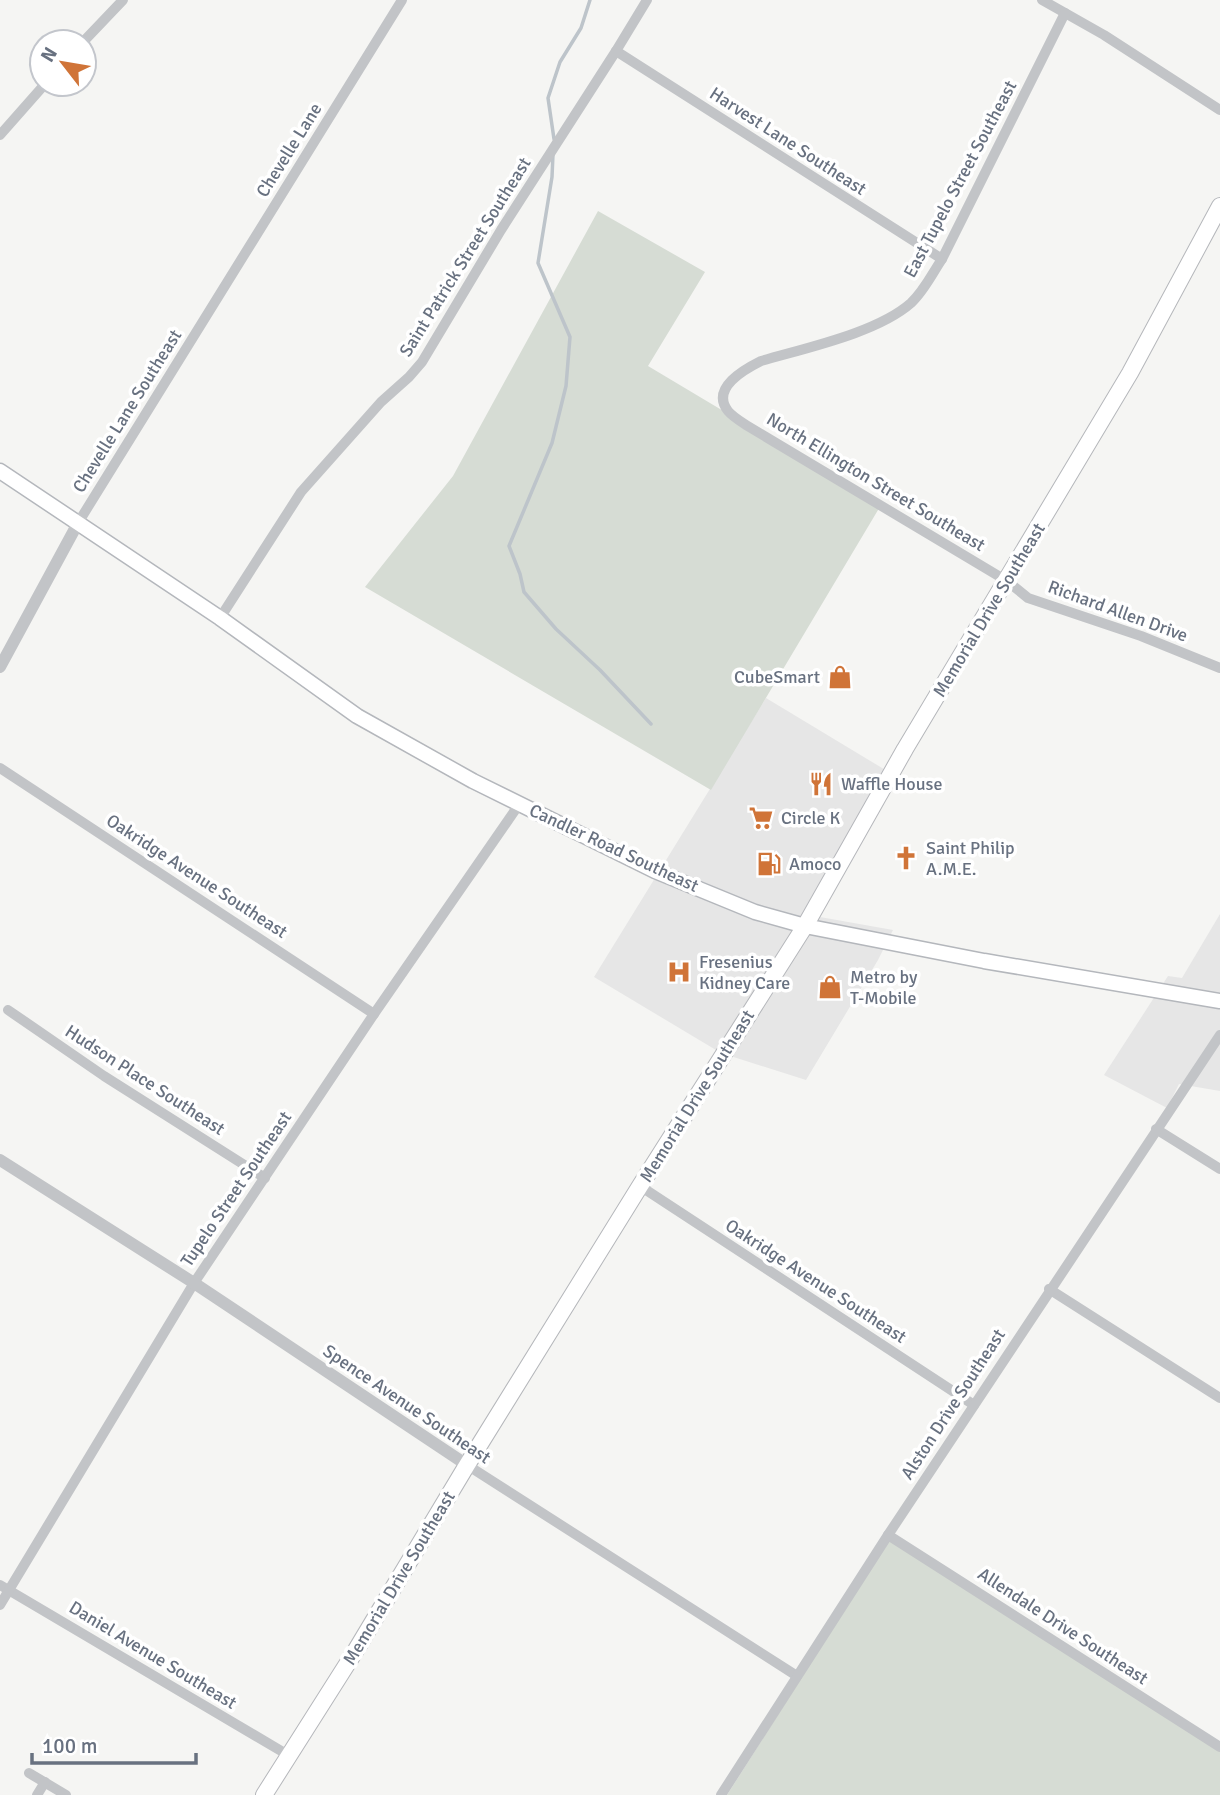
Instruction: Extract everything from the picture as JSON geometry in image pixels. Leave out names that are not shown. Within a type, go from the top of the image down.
[{"type":"main road","name":"Memorial Drive Southeast","points":[[264,1795],[356,1650],[640,1186],[805,926],[905,749],[1130,373],[1220,206]]},
{"type":"main road","name":"Candler Road Southeast","points":[[0,471],[219,618],[357,716],[462,775],[655,871],[755,912],[805,926],[984,961],[1220,1000]]},
{"type":"street","points":[[96,28],[123,0]]},
{"type":"street","name":"Chevelle Lane","points":[[206,318],[402,0]]},
{"type":"street","name":"Saint Patrick Street Southeast","points":[[219,618],[301,492],[381,402],[410,377],[422,362],[501,230],[647,0]]},
{"type":"street","points":[[1042,0],[1220,110]]},
{"type":"street","name":"East Tupelo Street Southeast","points":[[727,411],[724,391],[737,375],[761,361],[859,331],[895,314],[910,304],[922,291],[942,259],[1065,13]]},
{"type":"street","name":"Harvest Lane Southeast","points":[[616,51],[942,259]]},
{"type":"street","points":[[0,135],[33,98]]},
{"type":"street","name":"Chevelle Lane Southeast","points":[[78,523],[206,318]]},
{"type":"street","name":"North Ellington Street Southeast","points":[[727,411],[746,425],[1007,581]]},
{"type":"street","points":[[0,667],[78,523]]},
{"type":"street","name":"Richard Allen Drive","points":[[1007,581],[1028,598],[1141,636],[1220,668]]},
{"type":"street","name":"Oakridge Avenue Southeast","points":[[0,768],[374,1014]]},
{"type":"street","name":"Tupelo Street Southeast","points":[[0,1605],[5,1587],[194,1283],[374,1014],[520,803]]},
{"type":"street","name":"Hudson Place Southeast","points":[[8,1010],[104,1076],[264,1178]]},
{"type":"street","name":"Alston Drive Southeast","points":[[721,1795],[1049,1289],[1220,1035]]},
{"type":"street","points":[[1156,1129],[1220,1169]]},
{"type":"street","name":"Spence Avenue Southeast","points":[[0,1160],[194,1283],[467,1465],[797,1676]]},
{"type":"street","name":"Oakridge Avenue Southeast","points":[[640,1186],[974,1405]]},
{"type":"street","points":[[1049,1289],[1220,1398]]},
{"type":"street","name":"Allendale Drive Southeast","points":[[888,1535],[1220,1747]]},
{"type":"street","name":"Daniel Avenue Southeast","points":[[5,1587],[288,1755]]},
{"type":"street","points":[[29,1773],[66,1795]]},
{"type":"street","points":[[37,1795],[45,1782]]},
{"type":"shaded area","points":[[598,211],[705,272],[648,366],[881,505],[711,790],[365,587],[453,476]]},
{"type":"shaded area","points":[[766,698],[892,774],[820,917],[893,930],[806,1080],[721,1053],[594,977]]},
{"type":"shaded area","points":[[1220,914],[1220,1091],[1179,1084],[1167,1108],[1104,1075],[1168,976],[1182,978]]},
{"type":"shaded area","points":[[892,1535],[1220,1747],[1220,1795],[727,1795]]},
{"type":"waterway","points":[[554,139],[548,98],[560,62],[581,28],[590,0]]},
{"type":"waterway","points":[[553,154],[552,177],[538,263],[570,337],[566,386],[552,443],[509,546],[524,592],[556,629],[600,670],[651,724]]},
{"type":"place","name":"CubeSmart","points":[[840,677]]},
{"type":"place","name":"Waffle House","points":[[821,784]]},
{"type":"place","name":"Circle K","points":[[761,818]]},
{"type":"place","name":"Saint Philip A.M.E.","points":[[906,858]]},
{"type":"place","name":"Amoco","points":[[769,864]]},
{"type":"place","name":"Fresenius Kidney Care","points":[[679,972]]},
{"type":"place","name":"Metro by T-Mobile","points":[[830,987]]}]
